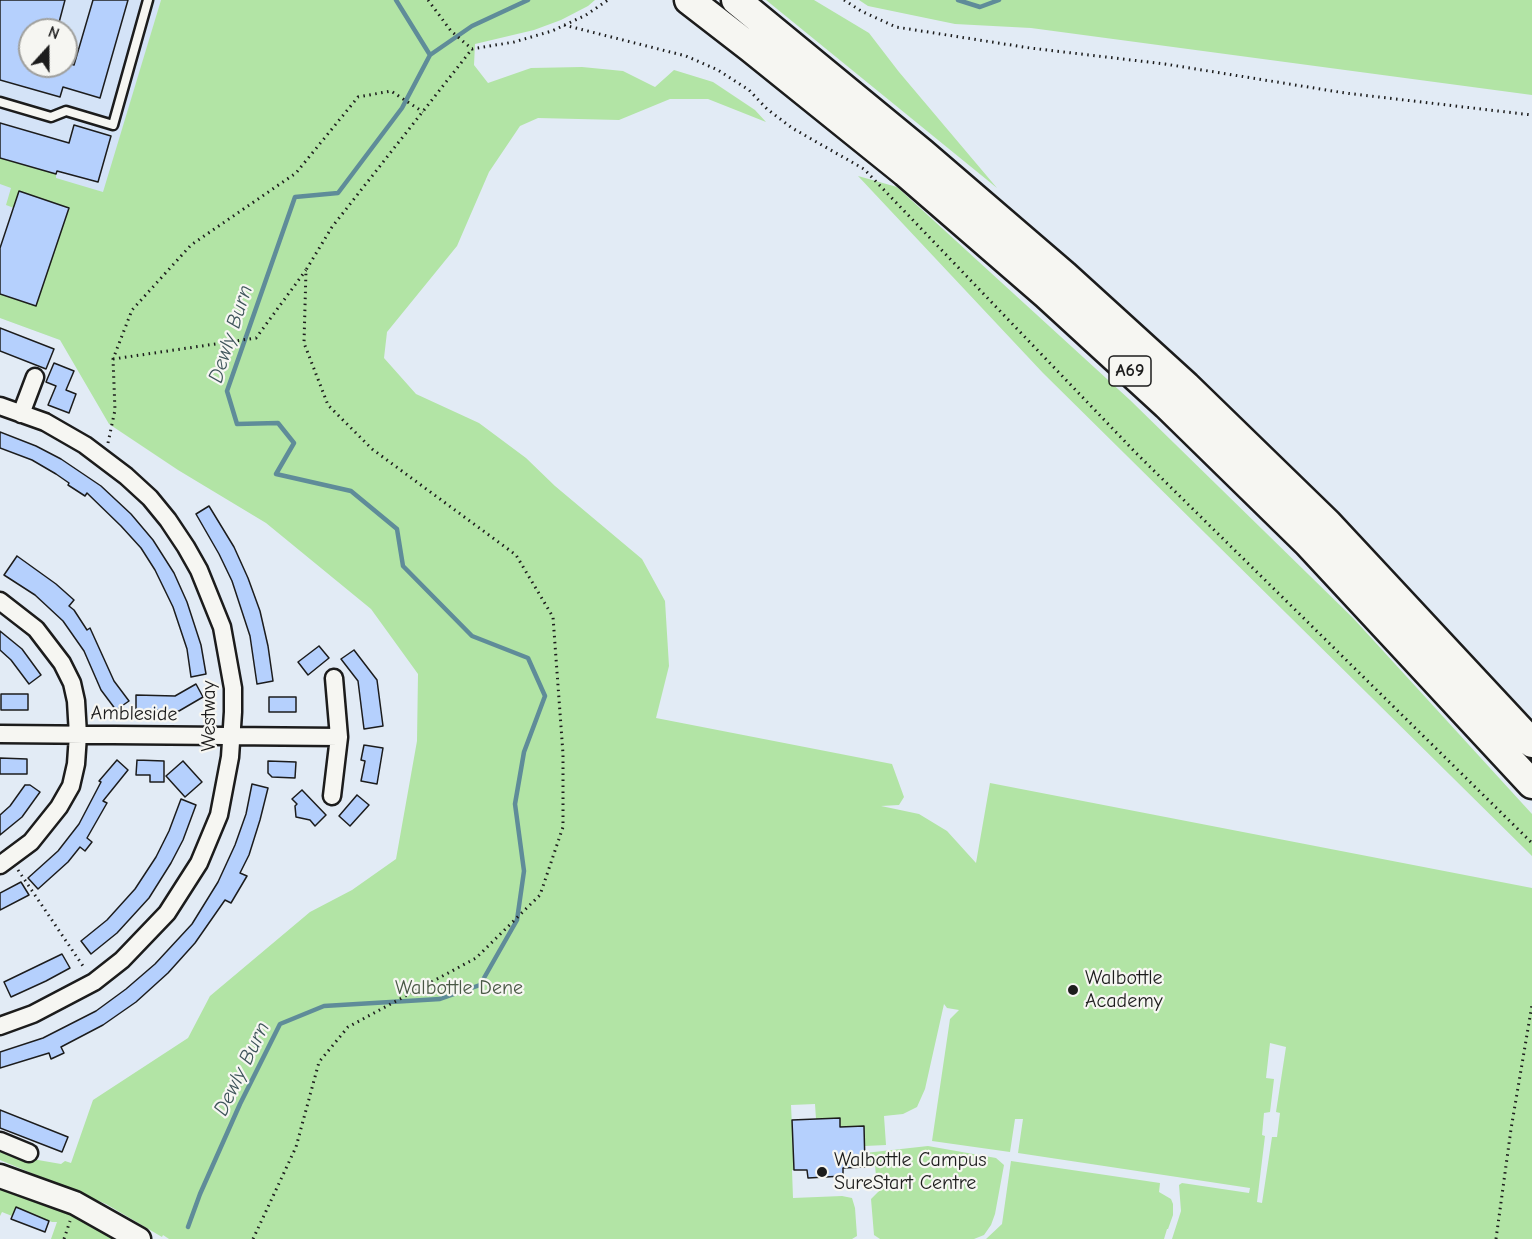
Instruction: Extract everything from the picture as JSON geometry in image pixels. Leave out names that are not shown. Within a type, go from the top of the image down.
[{"type":"highway","name":"A69","points":[[689,0],[905,172],[1047,295],[1167,405],[1308,543],[1532,784]]},
{"type":"highway","name":"A69","points":[[736,0],[922,153],[1186,386],[1327,523],[1532,743]]},
{"type":"main road","points":[[0,1176],[75,1203],[139,1239]]},
{"type":"street","points":[[21,414],[35,377]]},
{"type":"street","name":"Westway","points":[[0,406],[45,423],[105,459],[156,506],[186,546],[207,589],[222,627],[233,688],[232,736],[226,789],[219,815],[199,864],[184,888],[160,921],[122,960],[94,982],[33,1014],[0,1026]]},
{"type":"street","points":[[0,602],[36,629],[62,663],[72,683],[76,701],[78,735],[76,764],[71,786],[47,824],[31,842],[5,862]]},
{"type":"street","points":[[332,796],[339,737],[334,678]]},
{"type":"street","name":"Ambleside","points":[[0,734],[339,737]]},
{"type":"street","points":[[0,1141],[29,1153]]},
{"type":"lane","points":[[0,102],[51,117],[66,111],[113,125],[148,0]]},
{"type":"path","points":[[428,0],[451,31],[472,49]]},
{"type":"path","points":[[113,359],[256,338],[306,270],[332,227],[472,49],[514,42],[564,25],[586,15],[608,0]]},
{"type":"path","points":[[844,0],[896,27],[1030,48],[1165,64],[1345,93],[1532,115]]},
{"type":"path","points":[[564,25],[686,56],[718,70],[749,90],[767,109],[792,128],[864,169],[1134,452],[1532,843]]},
{"type":"path","points":[[110,432],[115,410],[113,359],[132,310],[191,245],[296,172],[358,97],[391,91],[423,112]]},
{"type":"path","points":[[253,1239],[296,1147],[319,1062],[348,1028],[476,958],[540,896],[563,827],[562,754],[553,617],[516,555],[372,449],[328,405],[304,343],[306,270]]},
{"type":"path","points":[[5,862],[94,982]]},
{"type":"path","points":[[1496,1239],[1510,1129],[1532,1005]]},
{"type":"shaded area","points":[[0,0],[161,0],[60,340],[0,318]]},
{"type":"green space","name":"Walbottle Dene","points":[[161,0],[595,0],[561,20],[534,30],[475,44],[474,65],[488,83],[531,68],[582,67],[623,71],[655,87],[674,70],[713,82],[755,110],[766,122],[708,99],[670,99],[619,120],[538,118],[520,126],[489,172],[457,246],[387,332],[384,358],[416,394],[479,423],[526,458],[555,486],[642,559],[665,601],[669,666],[656,718],[892,764],[904,797],[899,805],[881,806],[919,814],[947,831],[976,863],[990,783],[1532,888],[1532,1239],[1172,1239],[1181,1211],[1179,1185],[1182,1183],[1249,1193],[1250,1188],[1018,1153],[1023,1119],[1015,1119],[1010,1152],[932,1141],[950,1019],[959,1010],[947,1008],[944,1004],[925,1089],[917,1107],[903,1114],[884,1116],[886,1145],[865,1146],[863,1126],[840,1127],[839,1118],[816,1119],[815,1104],[791,1105],[793,1198],[842,1196],[852,1198],[857,1236],[852,1239],[169,1239],[106,1204],[0,1160],[0,1146],[38,1160],[61,1164],[65,1161],[71,1163],[93,1100],[188,1038],[210,996],[310,912],[352,890],[396,859],[417,741],[418,674],[371,609],[266,523],[178,470],[109,424],[60,340],[0,318],[0,294],[14,208],[6,205],[11,188],[0,184],[0,158],[56,174],[56,178],[103,192]],"holes":[[[1270,1043],[1286,1047],[1276,1112],[1280,1113],[1277,1137],[1272,1137],[1262,1203],[1257,1202],[1265,1136],[1262,1135],[1264,1113],[1270,1112],[1274,1079],[1266,1078]]]},
{"type":"green space","points":[[766,0],[814,0],[869,33],[997,188]]},
{"type":"green space","points":[[859,0],[1532,0],[1532,95],[1031,28],[955,24],[868,6]]},
{"type":"green space","points":[[858,176],[897,187],[1130,400],[1353,618],[1532,814],[1532,856],[1043,373]]},
{"type":"green space","points":[[928,1146],[996,1158],[1004,1165],[995,1214],[984,1235],[974,1239],[880,1239],[874,1235],[871,1199],[882,1188],[882,1184],[876,1176],[875,1165],[865,1165],[865,1153]]},
{"type":"green space","points":[[1011,1161],[1160,1183],[1159,1192],[1171,1199],[1173,1204],[1173,1215],[1164,1239],[986,1239],[1002,1224]]},
{"type":"green space","points":[[0,1187],[61,1207],[123,1239],[51,1239],[57,1222],[16,1207],[12,1216],[2,1212],[0,1216]]},
{"type":"building","points":[[0,0],[65,0],[60,18],[18,18],[18,78],[78,78],[78,51],[93,0],[128,0],[100,98],[63,87],[60,97],[0,80]]},
{"type":"building","points":[[0,123],[69,143],[74,125],[111,136],[98,182],[57,171],[56,174],[0,158]]},
{"type":"building","points":[[19,191],[69,208],[36,306],[0,294],[0,248]]},
{"type":"building","points":[[0,328],[54,349],[46,369],[0,351]]},
{"type":"building","points":[[54,363],[74,371],[66,390],[76,394],[69,413],[48,405],[56,386],[46,382]]},
{"type":"building","points":[[0,432],[61,459],[101,486],[131,514],[153,540],[174,573],[187,602],[201,645],[206,674],[191,677],[187,649],[173,607],[155,570],[141,548],[87,493],[85,496],[56,474],[32,460],[0,448]]},
{"type":"building","points":[[209,506],[234,547],[248,578],[260,611],[273,681],[257,684],[250,636],[232,581],[196,514]]},
{"type":"building","points":[[17,556],[74,600],[69,606],[87,630],[90,628],[114,681],[129,701],[116,710],[101,690],[84,651],[63,621],[35,595],[4,575]]},
{"type":"building","points":[[0,631],[22,649],[41,675],[29,684],[11,660],[0,650]]},
{"type":"building","points":[[319,646],[329,658],[308,675],[298,662]]},
{"type":"building","points":[[354,650],[377,680],[383,726],[364,729],[358,681],[341,659]]},
{"type":"building","points":[[196,684],[203,697],[179,711],[136,710],[136,695],[175,696]]},
{"type":"building","points":[[1,694],[28,694],[28,710],[1,710]]},
{"type":"building","points":[[269,697],[296,697],[296,712],[269,712]]},
{"type":"building","points":[[364,745],[383,748],[377,784],[361,781],[365,761],[361,760]]},
{"type":"building","points":[[0,758],[27,759],[27,774],[0,774]]},
{"type":"building","points":[[117,760],[128,770],[103,801],[107,803],[87,838],[92,842],[85,851],[80,847],[68,862],[38,889],[28,878],[58,851],[79,824],[101,782],[99,781]]},
{"type":"building","points":[[137,760],[164,761],[164,782],[150,782],[150,775],[136,775]]},
{"type":"building","points":[[183,761],[202,782],[185,797],[166,776]]},
{"type":"building","points":[[268,761],[296,762],[295,778],[272,777],[268,773]]},
{"type":"building","points":[[252,784],[268,788],[249,855],[240,873],[247,876],[231,903],[225,900],[195,943],[168,973],[136,1002],[103,1025],[61,1047],[64,1053],[51,1059],[49,1053],[0,1068],[0,1052],[43,1038],[96,1011],[155,964],[192,924],[218,882],[235,845],[246,814]]},
{"type":"building","points":[[25,785],[30,785],[40,792],[22,817],[0,835],[0,815],[10,806]]},
{"type":"building","points":[[302,790],[326,815],[315,826],[310,820],[296,817],[295,806],[297,804],[292,799]]},
{"type":"building","points":[[357,795],[369,805],[350,826],[339,816]]},
{"type":"building","points":[[181,799],[196,805],[183,840],[171,863],[149,898],[117,933],[91,954],[81,941],[107,920],[135,889],[156,857]]},
{"type":"building","points":[[21,882],[29,895],[0,910],[0,893]]},
{"type":"building","points":[[62,954],[70,968],[11,997],[4,982]]},
{"type":"building","points":[[0,1110],[68,1137],[62,1152],[0,1128]]},
{"type":"building","points":[[840,1118],[840,1127],[864,1126],[865,1167],[843,1168],[843,1176],[808,1178],[807,1170],[794,1170],[792,1120]]},
{"type":"building","points":[[16,1207],[49,1221],[45,1232],[11,1219]]},
{"type":"waterway","points":[[396,0],[430,55]]},
{"type":"waterway","name":"Dewly Burn","points":[[188,1227],[240,1104],[280,1024],[324,1006],[440,999],[480,985],[517,920],[524,871],[515,804],[524,752],[545,696],[528,658],[472,636],[403,566],[397,529],[351,491],[276,474],[294,443],[278,423],[237,424],[227,391],[295,197],[338,193],[402,108],[430,55],[472,26],[528,0]]},
{"type":"waterway","name":"Dewly Burn","points":[[958,0],[980,7],[999,0]]},
{"type":"place","name":"Walbottle Academy","points":[[1073,990]]},
{"type":"place","name":"Walbottle Campus SureStart Centre","points":[[822,1172]]}]
